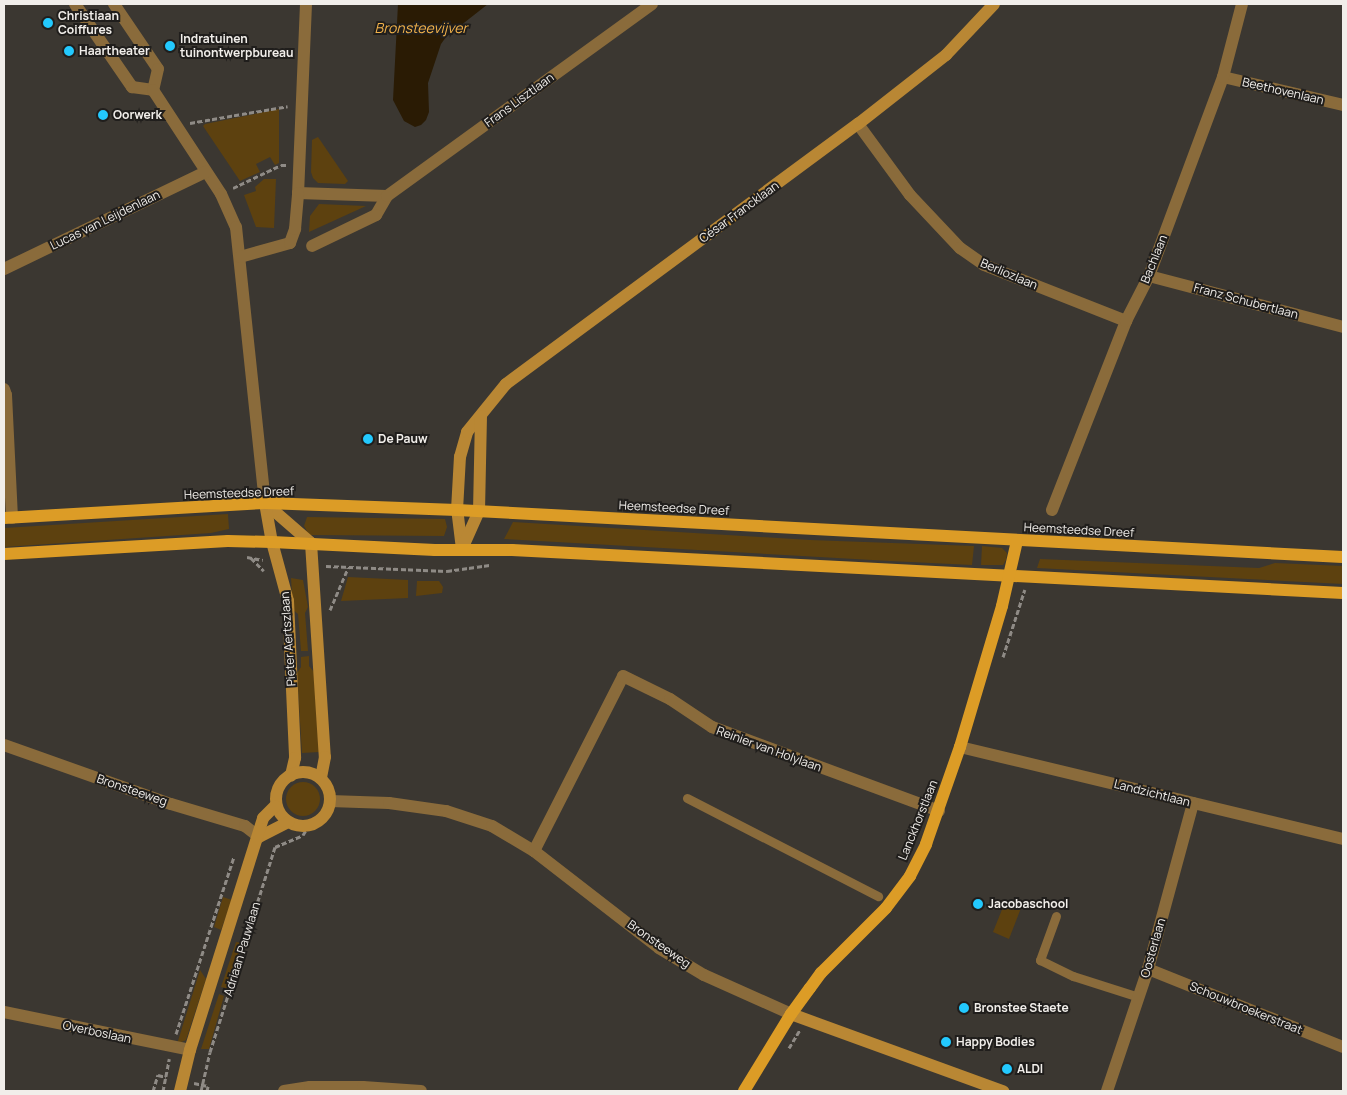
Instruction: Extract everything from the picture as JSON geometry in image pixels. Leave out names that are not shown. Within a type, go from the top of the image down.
[{"type":"main road","name":"Heemsteedse Dreef","points":[[8,518],[265,503],[457,510],[1343,557]]},
{"type":"main road","points":[[4,554],[228,541],[272,542],[435,550],[512,550],[1343,593]]},
{"type":"main road","name":"Lanckhorstlaan","points":[[744,1091],[791,1014],[822,973],[886,908],[910,876],[926,844],[960,747],[1002,606],[1017,541]]},
{"type":"street","points":[[75,4],[132,88],[156,94],[158,69],[114,4]]},
{"type":"street","points":[[240,257],[290,243],[295,230],[306,4]]},
{"type":"street","name":"Frans Lisztlaan","points":[[312,246],[376,214],[387,196],[652,4]]},
{"type":"street","name":"César Francklaan","points":[[462,549],[457,510],[460,457],[467,432],[481,416],[491,400],[506,384],[858,124],[946,55],[994,4]]},
{"type":"street","name":"Bachlaan","points":[[1052,510],[1126,321],[1149,276],[1223,77],[1242,4]]},
{"type":"street","name":"Beethovenlaan","points":[[1223,77],[1343,105]]},
{"type":"street","name":"Pieter Aertszlaan","points":[[156,94],[222,194],[236,227],[265,503],[272,542],[279,562],[288,601],[295,758],[291,776]]},
{"type":"street","name":"Berliozlaan","points":[[858,124],[910,194],[960,248],[984,265],[1126,321]]},
{"type":"street","name":"Lucas van Leijdenlaan","points":[[4,269],[206,172]]},
{"type":"street","points":[[298,193],[387,196]]},
{"type":"street","name":"Franz Schubertlaan","points":[[1149,276],[1343,327]]},
{"type":"street","points":[[4,389],[6,395],[8,518]]},
{"type":"street","points":[[462,549],[479,512],[481,416]]},
{"type":"street","points":[[265,503],[311,544],[325,757],[321,778]]},
{"type":"street","name":"Reinier van Holylaan","points":[[534,851],[623,676],[670,699],[712,727],[939,811]]},
{"type":"street","name":"Bronsteeweg","points":[[4,745],[171,804],[245,826],[259,837]]},
{"type":"street","name":"Landzichtlaan","points":[[960,747],[1343,839]]},
{"type":"street","points":[[303,771],[321,778],[328,788],[330,801],[325,814],[314,824],[302,826],[288,822],[281,816],[275,806],[277,788],[283,780],[303,771]]},
{"type":"street","name":"Bronsteeweg","points":[[330,801],[389,803],[446,811],[492,826],[534,851],[660,948],[704,975],[791,1014],[999,1091]]},
{"type":"street","name":"Oosterlaan","points":[[1107,1091],[1148,969],[1193,803]]},
{"type":"street","name":"Adriaan Pauwlaan","points":[[180,1091],[190,1050],[264,818],[275,806]]},
{"type":"street","points":[[259,837],[288,822]]},
{"type":"street","name":"Schouwbroekerstraat","points":[[1148,969],[1343,1047]]},
{"type":"street","name":"Overboslaan","points":[[4,1012],[190,1050]]},
{"type":"street","points":[[284,1091],[310,1088],[363,1087],[421,1091]]},
{"type":"lane","points":[[687,798],[878,896]]},
{"type":"lane","points":[[1056,916],[1040,960],[1073,976],[1139,997]]},
{"type":"path","points":[[177,125],[302,103]]},
{"type":"path","points":[[222,194],[281,165],[299,165]]},
{"type":"path","points":[[312,565],[448,572],[496,564],[512,550]]},
{"type":"path","points":[[241,556],[279,562]]},
{"type":"path","points":[[317,629],[328,615],[348,568]]},
{"type":"path","name":"Adriaan Pauwlaan","points":[[201,1091],[210,1052],[275,847],[303,835],[309,825]]},
{"type":"path","points":[[154,1091],[158,1075],[165,1077]]},
{"type":"shaded area","points":[[279,109],[279,163],[275,165],[270,157],[256,164],[260,172],[240,181],[203,126],[205,124]]},
{"type":"shaded area","points":[[318,137],[348,181],[345,184],[318,183],[313,178],[311,172],[312,140]]},
{"type":"shaded area","points":[[264,179],[276,179],[274,228],[256,227],[244,195],[256,191],[255,187]]},
{"type":"shaded area","points":[[319,204],[366,206],[309,232],[310,216]]},
{"type":"shaded area","points":[[228,514],[229,529],[211,533],[4,547],[4,528]]},
{"type":"shaded area","points":[[307,517],[445,519],[447,527],[444,536],[309,535],[304,526]]},
{"type":"shaded area","points":[[513,522],[810,540],[974,546],[972,565],[890,561],[504,539]]},
{"type":"shaded area","points":[[982,546],[1002,548],[1007,553],[1003,565],[981,565]]},
{"type":"shaded area","points":[[1040,559],[1259,568],[1275,563],[1343,566],[1343,584],[1037,568]]},
{"type":"shaded area","points":[[348,577],[408,580],[408,598],[341,601]]},
{"type":"shaded area","points":[[291,578],[303,580],[308,607],[305,613],[308,651],[301,651],[298,614],[293,610]]},
{"type":"shaded area","points":[[417,581],[439,581],[443,587],[442,593],[416,596]]},
{"type":"shaded area","points":[[309,656],[309,666],[314,672],[319,752],[302,753],[297,673],[301,667],[301,657]]},
{"type":"shaded area","points":[[303,782],[315,787],[320,799],[315,811],[303,816],[291,811],[286,799],[291,787]]},
{"type":"shaded area","points":[[223,897],[232,900],[221,930],[214,927]]},
{"type":"shaded area","points":[[1005,902],[1021,908],[1009,939],[993,932]]},
{"type":"shaded area","points":[[236,942],[242,943],[228,989],[221,987]]},
{"type":"shaded area","points":[[200,970],[206,979],[186,1040],[177,1044]]},
{"type":"shaded area","points":[[219,994],[224,996],[209,1049],[201,1049]]},
{"type":"water","name":"Bronsteevijver","points":[[398,4],[488,4],[446,37],[441,44],[428,83],[429,112],[426,120],[421,125],[415,127],[404,121],[393,100]]},
{"type":"place","name":"Christiaan Coiffures","points":[[48,23]]},
{"type":"place","name":"Indratuinen tuinontwerpbureau","points":[[170,46]]},
{"type":"place","name":"Haartheater","points":[[69,51]]},
{"type":"place","name":"Oorwerk","points":[[103,115]]},
{"type":"place","name":"De Pauw","points":[[368,439]]},
{"type":"place","name":"Jacobaschool","points":[[978,904]]},
{"type":"place","name":"Bronstee Staete","points":[[964,1008]]},
{"type":"place","name":"Happy Bodies","points":[[946,1042]]},
{"type":"place","name":"ALDI","points":[[1007,1069]]}]
